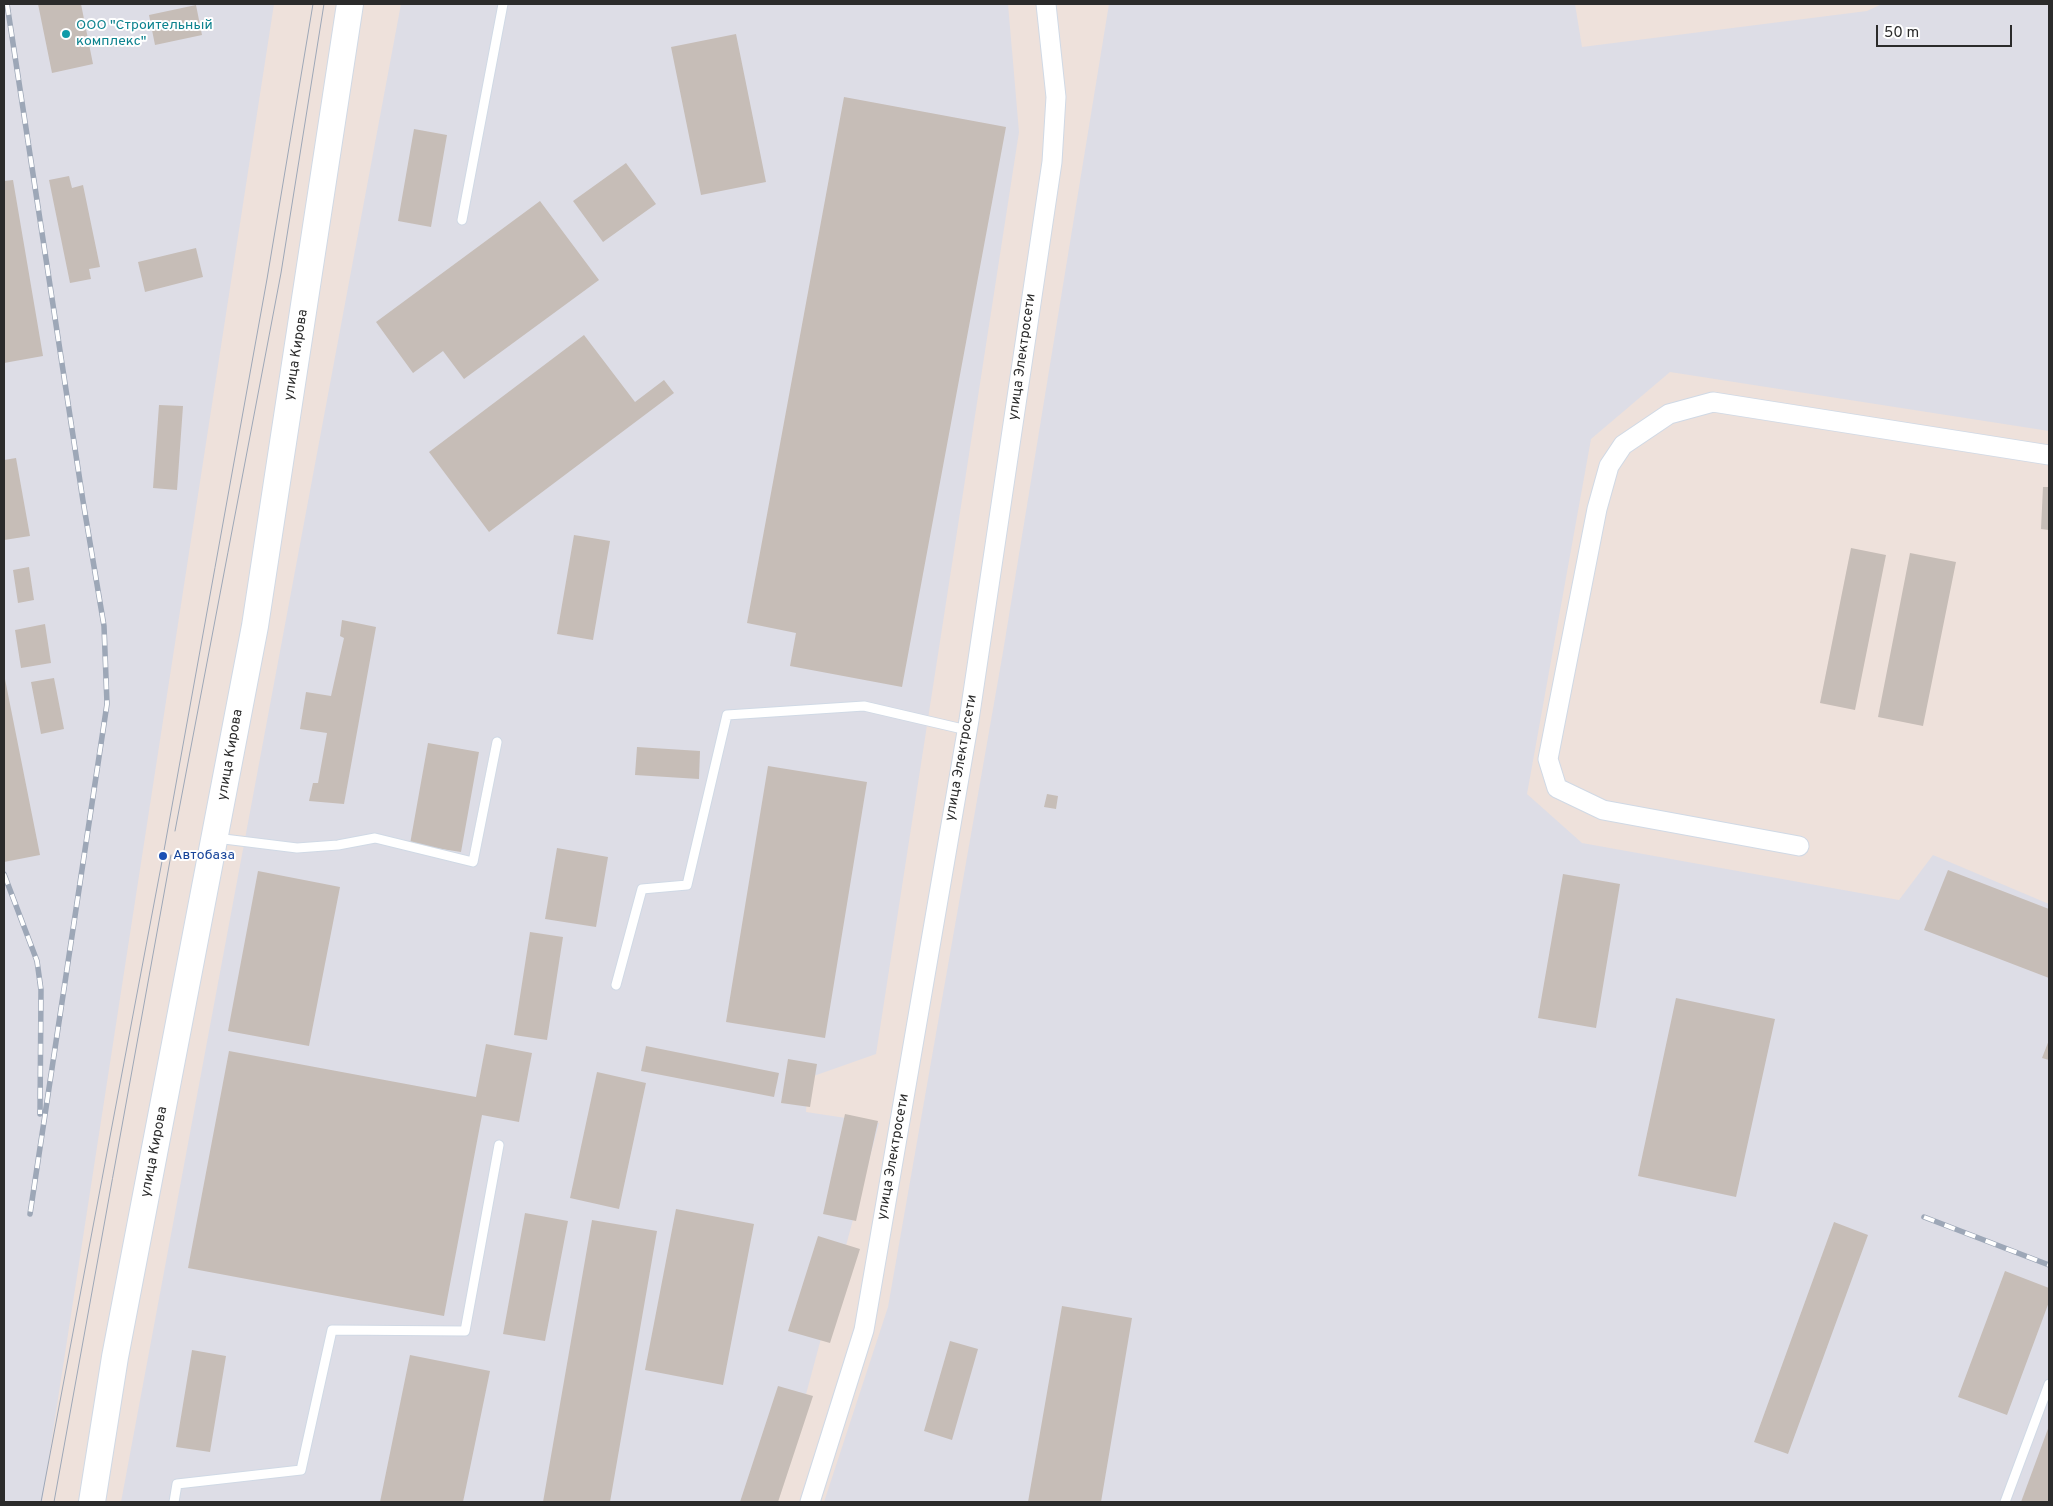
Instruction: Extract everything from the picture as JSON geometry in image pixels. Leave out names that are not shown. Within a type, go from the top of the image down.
[{"type":"main road","name":"улица Кирова","points":[[92,1502],[115,1357],[216,838],[255,626],[350,4]]},
{"type":"street","name":"улица Электросети","points":[[810,1502],[864,1330],[967,730],[1052,162],[1056,97],[1046,4]]},
{"type":"street","points":[[1799,846],[1604,810],[1557,788],[1548,759],[1597,509],[1609,466],[1623,445],[1669,414],[1713,402],[2049,455]]},
{"type":"lane","points":[[462,220],[503,4]]},
{"type":"lane","points":[[616,985],[642,889],[687,885],[727,715],[864,706],[967,730]]},
{"type":"lane","points":[[216,838],[297,848],[338,845],[375,838],[473,862],[496,742]]},
{"type":"lane","points":[[174,1502],[177,1484],[301,1470],[332,1330],[465,1331],[499,1145]]},
{"type":"lane","points":[[2005,1502],[2049,1384]]},
{"type":"shaded area","points":[[4,4],[274,4],[42,1502],[4,1502]]},
{"type":"shaded area","points":[[401,4],[1008,4],[1019,132],[876,1054],[808,1078],[806,1112],[879,1123],[777,1502],[121,1502]]},
{"type":"shaded area","points":[[1109,4],[1575,4],[1582,47],[1867,11],[1882,4],[2049,4],[2049,431],[1670,372],[1591,439],[1527,794],[1582,843],[1899,900],[1933,855],[2049,904],[2049,1502],[824,1502],[888,1307],[1003,652]]},
{"type":"building","name":"ООО \"Строительный комплекс\"","points":[[38,4],[81,4],[93,64],[52,73]]},
{"type":"building","points":[[196,5],[202,35],[155,45],[149,15]]},
{"type":"building","points":[[736,34],[766,182],[701,195],[671,47]]},
{"type":"building","points":[[844,97],[1006,127],[902,687],[790,666],[796,633],[747,623]]},
{"type":"building","points":[[414,129],[447,135],[431,227],[398,221]]},
{"type":"building","points":[[626,163],[656,204],[603,242],[573,201]]},
{"type":"building","points":[[69,176],[72,188],[83,185],[100,267],[89,269],[91,279],[70,283],[49,180]]},
{"type":"building","points":[[13,180],[43,356],[4,363],[4,181]]},
{"type":"building","points":[[540,201],[599,280],[464,379],[443,351],[413,373],[376,322]]},
{"type":"building","points":[[196,248],[203,277],[145,292],[138,262]]},
{"type":"building","points":[[584,335],[635,402],[664,380],[674,393],[489,532],[429,452]]},
{"type":"building","points":[[159,405],[183,406],[177,490],[153,488]]},
{"type":"building","points":[[16,458],[30,536],[4,540],[4,460]]},
{"type":"building","points":[[2043,487],[2049,487],[2049,530],[2041,529]]},
{"type":"building","points":[[574,535],[610,541],[593,640],[557,634]]},
{"type":"building","points":[[1851,548],[1886,555],[1855,710],[1820,703]]},
{"type":"building","points":[[1910,553],[1956,562],[1923,726],[1878,717]]},
{"type":"building","points":[[29,567],[34,600],[18,603],[13,570]]},
{"type":"building","points":[[342,620],[376,627],[344,804],[309,801],[313,783],[318,783],[327,733],[300,729],[306,692],[331,696],[344,638],[340,636]]},
{"type":"building","points":[[45,624],[51,663],[21,668],[15,630]]},
{"type":"building","points":[[4,674],[40,855],[4,862]]},
{"type":"building","points":[[54,678],[64,729],[41,734],[31,682]]},
{"type":"building","points":[[428,743],[479,752],[461,852],[410,844]]},
{"type":"building","points":[[637,747],[700,751],[699,779],[635,775]]},
{"type":"building","points":[[768,766],[867,782],[825,1038],[726,1022]]},
{"type":"building","points":[[1047,794],[1058,796],[1056,809],[1044,807]]},
{"type":"building","points":[[557,848],[608,857],[596,927],[545,919]]},
{"type":"building","points":[[1948,870],[2049,909],[2049,978],[1924,930]]},
{"type":"building","points":[[258,871],[340,887],[309,1046],[228,1031]]},
{"type":"building","points":[[1563,874],[1620,884],[1596,1028],[1538,1018]]},
{"type":"building","points":[[530,932],[563,937],[547,1040],[514,1035]]},
{"type":"building","points":[[1676,998],[1775,1019],[1736,1197],[1638,1176]]},
{"type":"building","points":[[2049,1040],[2049,1060],[2042,1058]]},
{"type":"building","points":[[486,1044],[532,1053],[519,1122],[482,1115],[444,1316],[188,1268],[229,1051],[476,1097]]},
{"type":"building","points":[[646,1046],[779,1073],[774,1097],[641,1071]]},
{"type":"building","points":[[788,1059],[817,1064],[810,1107],[781,1103]]},
{"type":"building","points":[[597,1072],[646,1083],[619,1209],[570,1198]]},
{"type":"building","points":[[845,1114],[878,1121],[856,1221],[823,1214]]},
{"type":"building","points":[[676,1209],[754,1224],[723,1385],[645,1370]]},
{"type":"building","points":[[525,1213],[568,1221],[545,1341],[503,1334]]},
{"type":"building","points":[[592,1220],[657,1231],[610,1502],[543,1502]]},
{"type":"building","points":[[1834,1222],[1868,1235],[1788,1454],[1754,1442]]},
{"type":"building","points":[[818,1236],[860,1249],[830,1343],[788,1331]]},
{"type":"building","points":[[2005,1271],[2049,1288],[2049,1302],[2007,1415],[1958,1397]]},
{"type":"building","points":[[1062,1306],[1132,1318],[1101,1502],[1028,1502]]},
{"type":"building","points":[[950,1341],[978,1349],[952,1440],[924,1431]]},
{"type":"building","points":[[192,1350],[226,1356],[210,1452],[176,1447]]},
{"type":"building","points":[[410,1355],[490,1371],[463,1502],[380,1502]]},
{"type":"building","points":[[778,1386],[813,1396],[778,1502],[740,1502]]},
{"type":"building","points":[[2049,1426],[2049,1502],[2021,1502]]},
{"type":"tram line","points":[[41,1502],[163,856],[267,279],[313,4]]},
{"type":"tram line","points":[[175,831],[281,273],[324,4]]},
{"type":"tram line","points":[[54,1502],[171,855]]},
{"type":"railway","points":[[7,4],[104,626],[107,704],[30,1214]]},
{"type":"railway","points":[[4,874],[37,961],[41,990],[40,1114]]},
{"type":"railway","points":[[1924,1217],[2049,1265]]},
{"type":"place","name":"ООО \"Строительный комплекс\"","points":[[66,34]]},
{"type":"place","name":"Автобаза","points":[[163,856]]}]
